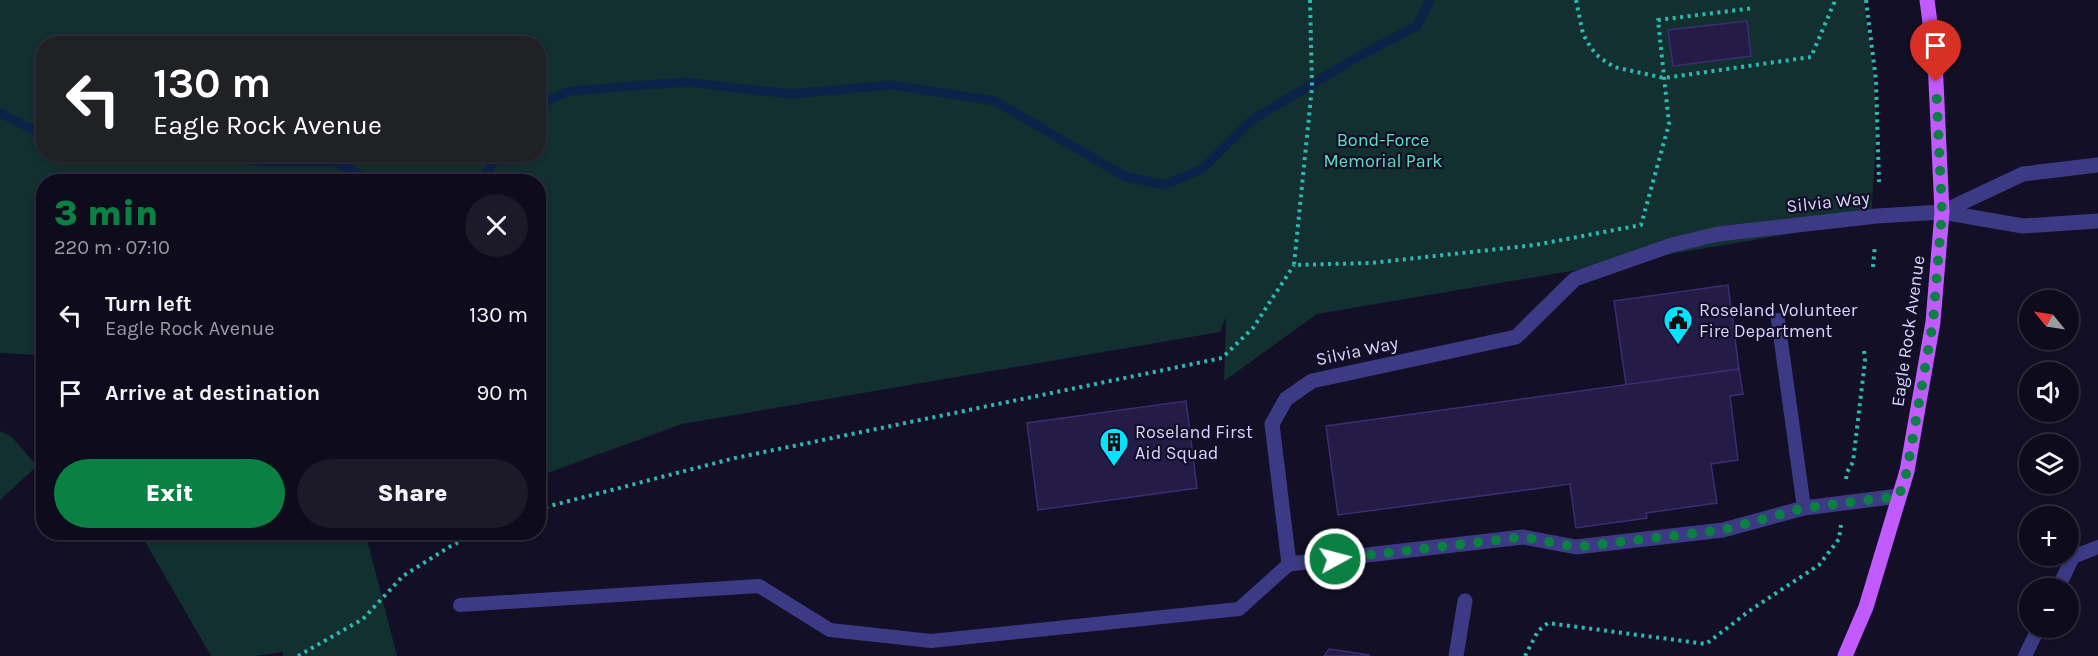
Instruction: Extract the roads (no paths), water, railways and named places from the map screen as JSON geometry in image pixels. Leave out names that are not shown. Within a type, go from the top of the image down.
[{"type":"main road","name":"Eagle Rock Avenue","points":[[1845,656],[1866,606],[1907,471],[1933,322],[1942,212],[1935,60],[1927,0]]},
{"type":"street","points":[[1942,212],[2023,174],[2098,165]]},
{"type":"street","points":[[1942,212],[2023,226],[2098,221]]},
{"type":"street","name":"Silvia Way","points":[[1289,564],[1272,424],[1286,399],[1312,381],[1516,338],[1575,279],[1671,245],[1718,234],[1876,216],[1942,212]]},
{"type":"street","points":[[1289,564],[1523,537],[1576,547],[1723,530],[1804,508],[1899,496]]},
{"type":"street","points":[[1456,656],[1465,601]]},
{"type":"lane","points":[[1778,320],[1804,508]]},
{"type":"lane","points":[[2063,578],[2073,557],[2098,547]]},
{"type":"lane","points":[[460,605],[759,586],[830,630],[931,641],[1239,609],[1289,564]]},
{"type":"lane","points":[[2025,656],[2034,638]]},
{"type":"waterway","points":[[546,101],[569,91],[686,82],[790,94],[892,85],[995,101],[1124,176],[1164,185],[1202,169],[1252,120],[1361,55],[1417,26],[1430,0]]},
{"type":"waterway","points":[[0,113],[36,131]]},
{"type":"waterway","points":[[264,162],[334,162]]},
{"type":"waterway","points":[[334,162],[359,174]]},
{"type":"waterway","points":[[486,174],[494,162]]},
{"type":"place","name":"Roseland Volunteer Fire Department","points":[[1678,346]]},
{"type":"place","name":"Roseland First Aid Squad","points":[[1114,468]]},
{"type":"park label","name":"Bond-Force Memorial Park","points":[[1383,150]]}]
